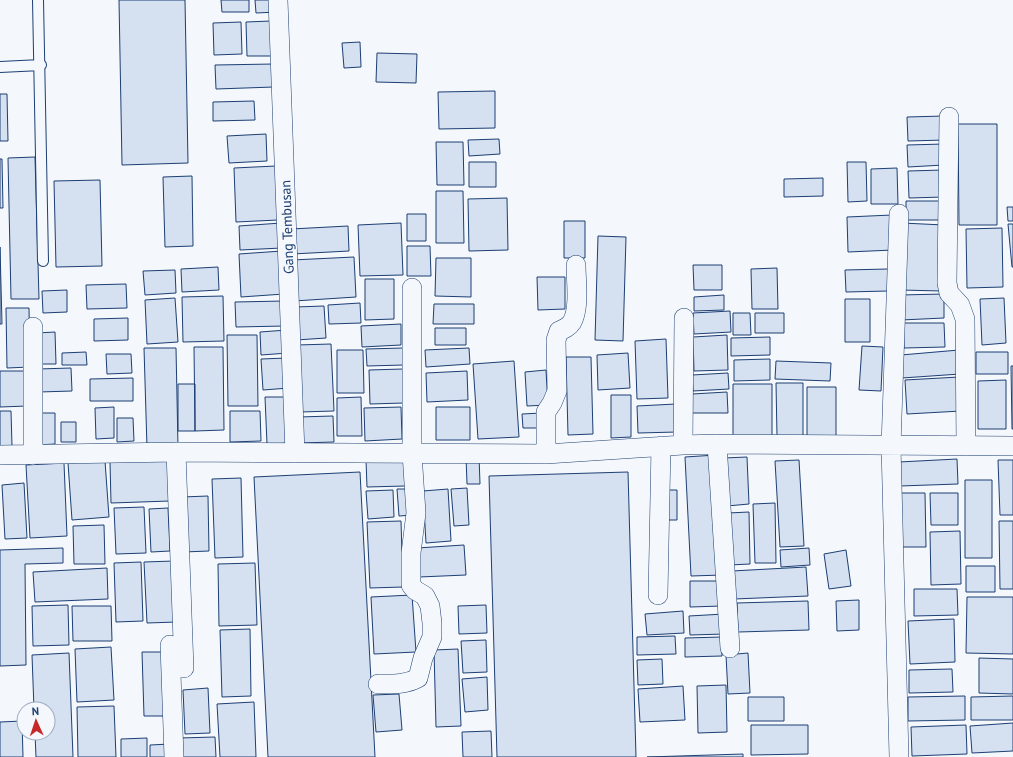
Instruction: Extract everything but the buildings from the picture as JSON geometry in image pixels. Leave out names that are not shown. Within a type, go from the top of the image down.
[{"type":"street","name":"Gang Tembusan","points":[[278,0],[295,453]]},
{"type":"street","points":[[949,117],[947,283],[949,293],[960,306],[965,319],[966,446]]},
{"type":"street","points":[[898,757],[891,446],[899,214]]},
{"type":"street","points":[[546,454],[546,412],[557,391],[556,340],[559,332],[568,328],[572,322],[577,307],[576,265]]},
{"type":"street","points":[[378,684],[400,684],[411,682],[418,678],[432,637],[430,606],[424,596],[415,590],[412,585],[411,553],[416,513],[412,453],[412,288]]},
{"type":"street","points":[[683,445],[684,318]]},
{"type":"street","points":[[33,327],[33,455]]},
{"type":"street","points":[[0,455],[176,452],[546,454],[661,446],[717,444],[1013,446]]},
{"type":"street","points":[[717,444],[730,648]]},
{"type":"street","points":[[658,595],[661,446]]},
{"type":"street","points":[[176,452],[184,668]]},
{"type":"street","points":[[169,633],[174,757]]},
{"type":"lane","points":[[38,0],[43,261]]},
{"type":"lane","points":[[0,67],[40,65]]}]
